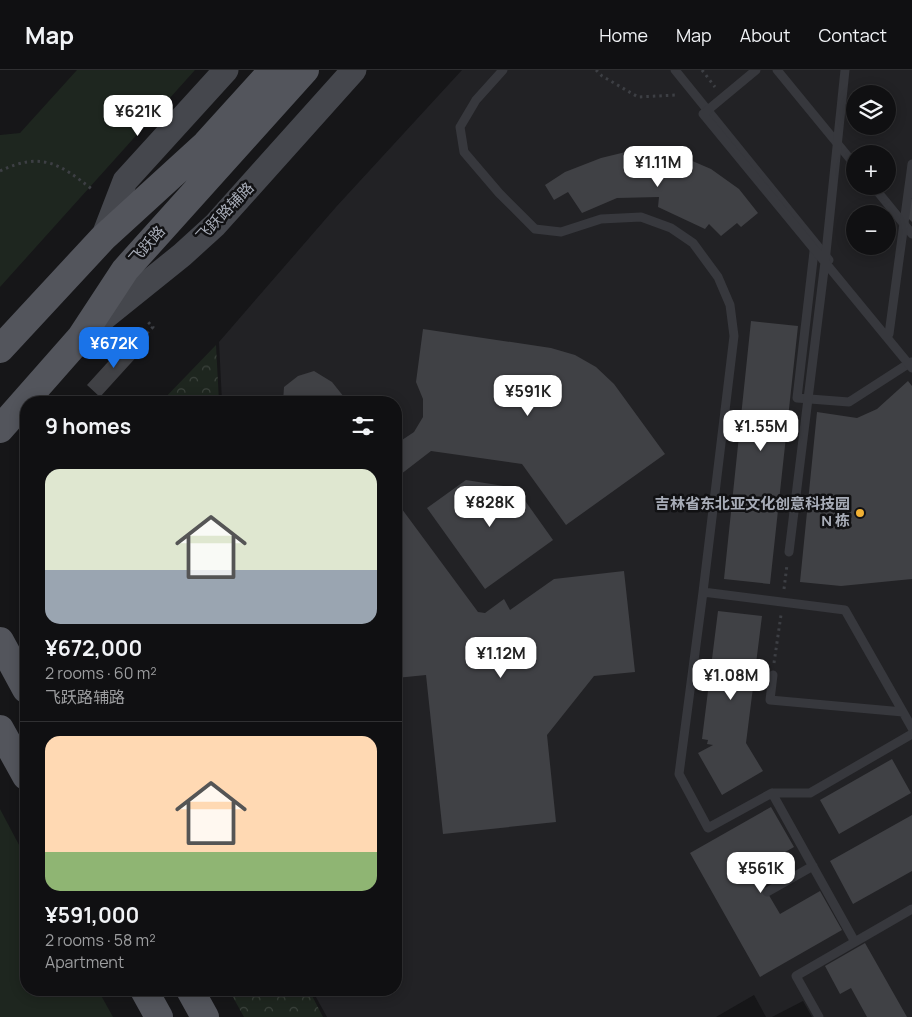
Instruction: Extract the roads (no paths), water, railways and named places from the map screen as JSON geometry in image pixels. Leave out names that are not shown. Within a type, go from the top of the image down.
[{"type":"main road","points":[[0,349],[103,238],[206,144],[272,70]]},
{"type":"main road","name":"飞跃路","points":[[31,396],[81,337],[125,270],[305,70]]},
{"type":"main road","name":"飞跃路","points":[[2,430],[20,409]]},
{"type":"main road","points":[[0,641],[20,678]]},
{"type":"main road","points":[[0,729],[20,765]]},
{"type":"main road","points":[[147,996],[159,1017]]},
{"type":"main road","points":[[193,996],[205,1017]]},
{"type":"street","points":[[103,238],[125,181],[226,70]]},
{"type":"street","name":"飞跃路辅路","points":[[81,337],[182,255],[215,224],[354,70]]},
{"type":"lane","points":[[503,70],[476,100],[460,127],[464,152],[499,193],[535,229],[561,232],[601,219],[641,217],[671,228],[693,243],[718,277],[730,305],[734,336],[679,774],[708,828],[772,793],[810,793],[912,734]]},
{"type":"lane","points":[[675,70],[912,362],[849,402],[796,398],[815,243]]},
{"type":"lane","points":[[756,70],[703,114],[912,368]]},
{"type":"lane","points":[[779,70],[846,153]]},
{"type":"lane","points":[[779,70],[846,152]]},
{"type":"lane","points":[[789,552],[825,262],[845,70]]},
{"type":"lane","points":[[889,334],[912,164]]},
{"type":"lane","points":[[881,195],[912,233]]},
{"type":"lane","points":[[881,195],[912,233]]},
{"type":"lane","points":[[703,592],[845,610],[912,728]]},
{"type":"lane","points":[[773,676],[770,700],[903,712]]},
{"type":"lane","points":[[772,793],[855,942]]},
{"type":"lane","points":[[767,892],[813,866]]},
{"type":"lane","points":[[819,1017],[796,976],[912,908]]},
{"type":"place","name":"吉林省东北亚文化创意科技园 N 栋","points":[[860,513]]}]
